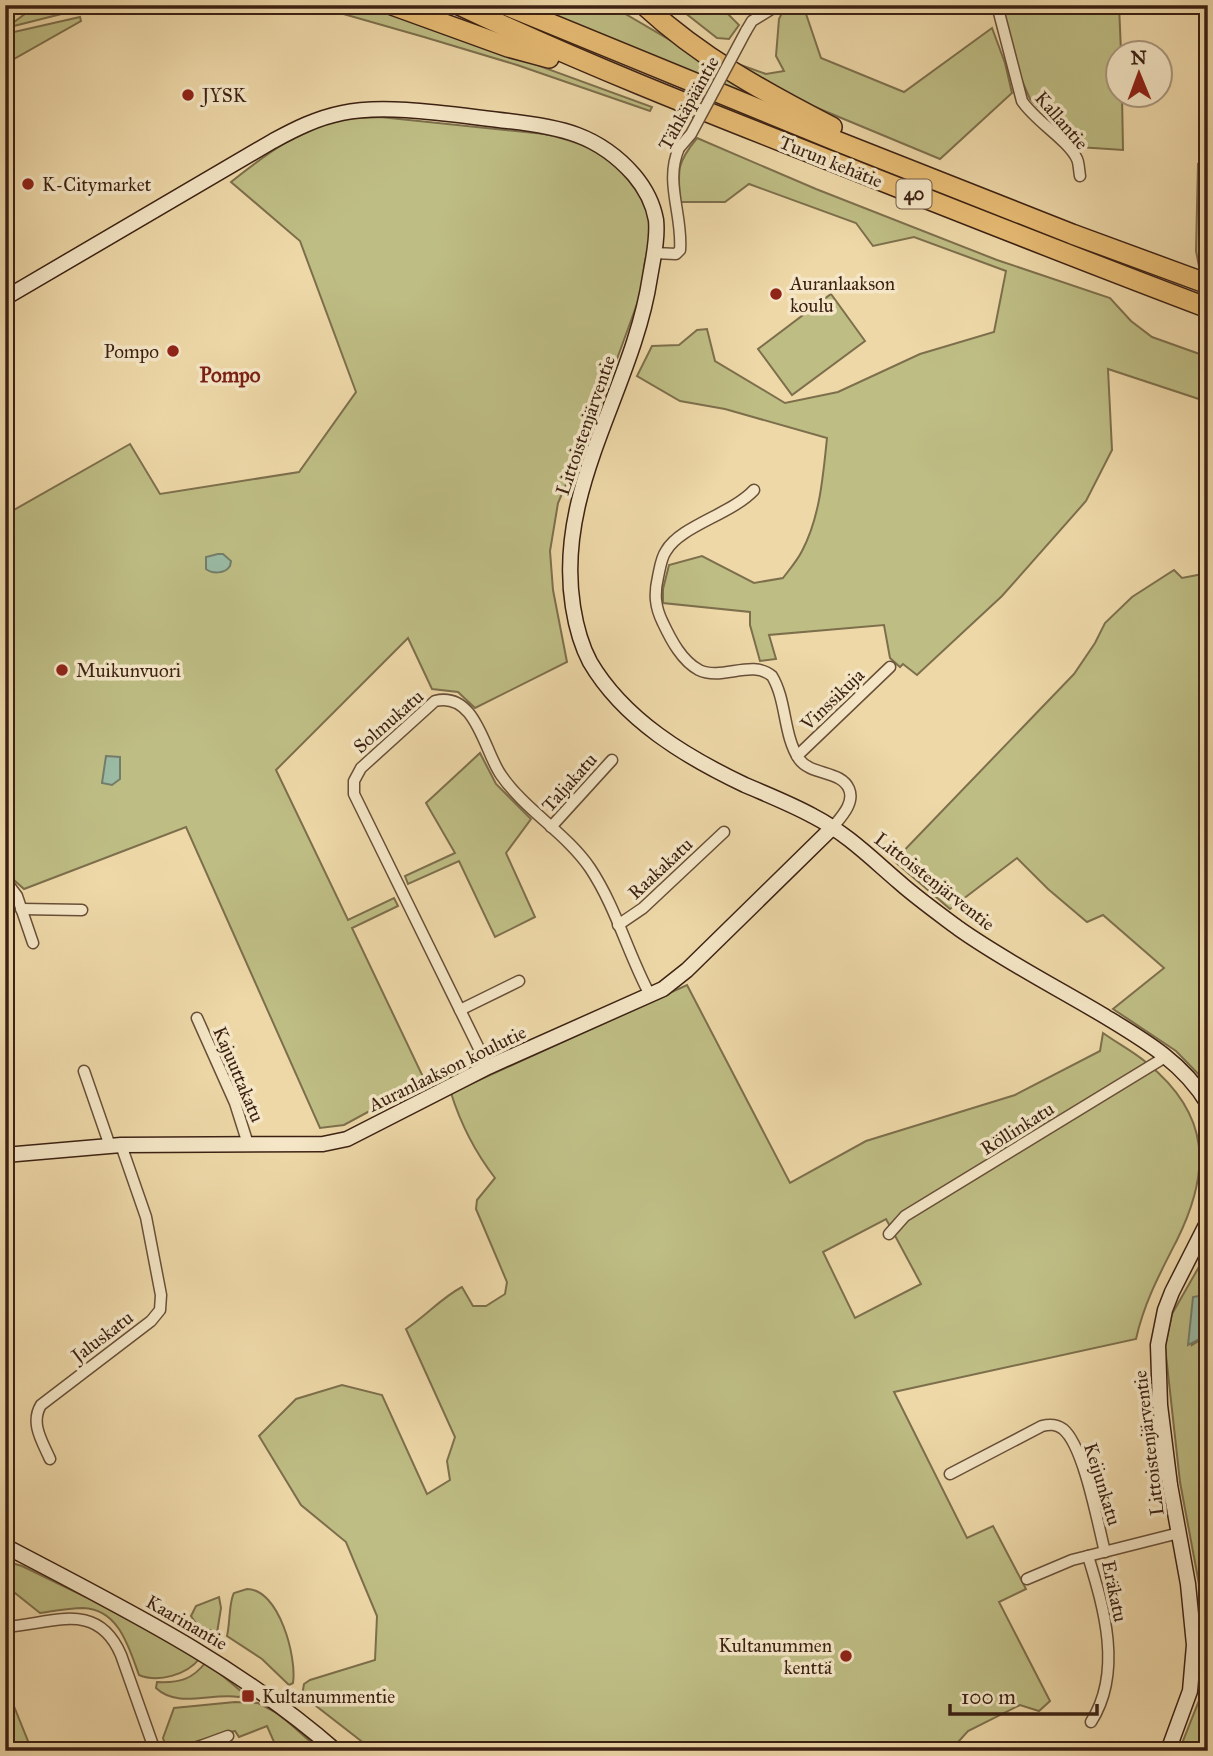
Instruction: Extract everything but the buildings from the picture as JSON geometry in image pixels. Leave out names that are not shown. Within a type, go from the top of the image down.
[{"type":"highway","points":[[392,5],[508,47],[621,78]]},
{"type":"highway","name":"Turun kehätie","points":[[459,5],[511,31],[621,78],[1208,308]]},
{"type":"highway","name":"Turun kehätie","points":[[505,5],[839,142],[1072,234],[1208,284]]},
{"type":"highway","points":[[644,5],[714,62],[756,88],[926,175]]},
{"type":"street","name":"Tähkäpääntie","points":[[654,253],[676,254],[680,250],[672,192],[674,163],[679,148],[691,134],[752,21],[778,5]]},
{"type":"street","name":"Kallantie","points":[[997,5],[1022,101],[1031,114],[1077,159],[1080,176]]},
{"type":"street","name":"Littoistenjärventie","points":[[5,298],[311,121],[363,110],[392,110],[510,121],[546,126],[585,136],[612,153],[624,164],[649,198],[656,222],[654,253],[639,329],[590,460],[573,531],[571,592],[583,649],[601,678],[617,697],[674,746],[737,781],[782,800],[833,827],[860,847],[899,883],[962,930],[1147,1040],[1190,1078],[1208,1104]]},
{"type":"street","points":[[754,490],[743,500],[679,537],[669,546],[663,557],[656,585],[656,604],[662,622],[676,646],[697,668],[719,673],[758,669],[772,676],[778,686],[797,756],[803,765],[841,779],[849,788],[851,797],[847,808],[833,827]]},
{"type":"street","name":"Vinssikuja","points":[[797,756],[890,667]]},
{"type":"street","name":"Solmukatu","points":[[488,1067],[353,790],[361,768],[435,701],[451,700],[460,705],[482,735],[501,776],[589,867],[650,995]]},
{"type":"street","name":"Taljakatu","points":[[551,827],[612,760]]},
{"type":"street","name":"Auranlaakson koulutie","points":[[5,1155],[116,1145],[339,1142],[488,1067],[650,995],[680,976],[833,827]]},
{"type":"street","name":"Raakakatu","points":[[618,925],[643,908],[724,832]]},
{"type":"street","points":[[5,880],[14,890],[33,943]]},
{"type":"street","points":[[21,909],[82,910]]},
{"type":"street","points":[[460,1010],[519,981]]},
{"type":"street","name":"Kajuuttakatu","points":[[197,1018],[239,1113],[248,1144]]},
{"type":"street","name":"Röllinkatu","points":[[889,1234],[905,1216],[1167,1056]]},
{"type":"street","points":[[84,1071],[116,1145]]},
{"type":"street","name":"Jaluskatu","points":[[50,1459],[36,1426],[36,1414],[41,1405],[151,1321],[160,1310],[160,1295],[146,1217],[116,1145]]},
{"type":"street","name":"Littoistenjärventie","points":[[1168,1751],[1190,1691],[1194,1659],[1192,1614],[1170,1485],[1160,1405],[1158,1345],[1164,1310],[1208,1221]]},
{"type":"street","name":"Keijunkatu","points":[[950,1474],[1042,1426],[1052,1424],[1060,1427],[1070,1438],[1086,1476],[1105,1552]]},
{"type":"street","name":"Eräkatu","points":[[1091,1722],[1104,1692],[1107,1654],[1104,1614],[1088,1556],[1179,1533]]},
{"type":"street","name":"Kaarinantie","points":[[5,1546],[143,1619],[215,1661],[288,1710],[336,1751]]},
{"type":"street","points":[[1027,1580],[1058,1565],[1088,1556]]},
{"type":"street","points":[[5,1627],[71,1618],[82,1618],[97,1624],[116,1643],[155,1751]]},
{"type":"street","points":[[187,1751],[228,1736]]},
{"type":"shaded area","points":[[37,5],[97,5],[6,28]]},
{"type":"shaded area","points":[[280,5],[372,5],[652,107],[650,111],[517,65],[340,13]]},
{"type":"shaded area","points":[[526,5],[610,5],[800,116]]},
{"type":"shaded area","points":[[675,5],[719,5],[739,25],[729,39],[717,38]]},
{"type":"shaded area","points":[[803,5],[821,58],[904,92],[992,28],[1005,63],[1012,93],[940,159],[803,102],[738,64],[766,74],[784,71],[776,56],[779,19],[782,13]]},
{"type":"shaded area","points":[[1002,5],[1119,5],[1120,38],[1104,38],[1104,108],[1122,108],[1123,150],[1078,147],[1030,99],[1019,74]]},
{"type":"shaded area","points":[[80,17],[81,21],[5,64],[5,34]]},
{"type":"shaded area","points":[[380,117],[545,134],[587,147],[619,169],[638,193],[649,215],[651,236],[644,268],[645,282],[601,403],[558,503],[550,551],[553,590],[567,662],[475,708],[458,692],[432,689],[408,638],[276,770],[348,920],[394,898],[398,906],[352,928],[425,1081],[344,1125],[320,1128],[186,827],[24,889],[5,872],[5,515],[130,444],[160,494],[299,472],[356,392],[300,241],[231,182],[271,152],[315,128],[347,119]]},
{"type":"shaded area","points":[[697,138],[816,189],[997,260],[1110,298],[1131,321],[1152,337],[1208,357],[1208,402],[1108,369],[1112,450],[1086,501],[1002,596],[917,675],[903,664],[900,667],[890,658],[884,625],[769,635],[776,659],[760,661],[750,625],[750,612],[663,603],[663,589],[669,565],[702,556],[754,583],[783,578],[800,555],[813,524],[820,496],[827,438],[725,409],[680,401],[637,376],[652,346],[679,345],[697,330],[707,329],[715,361],[785,403],[838,392],[920,354],[994,332],[1006,271],[914,237],[873,246],[856,223],[749,184],[725,202],[680,202],[680,168],[685,154]]},
{"type":"shaded area","points":[[1198,164],[1208,167],[1208,269],[1199,266],[1196,251]]},
{"type":"shaded area","points":[[831,294],[865,341],[792,395],[758,349]]},
{"type":"shaded area","points":[[223,554],[231,561],[230,566],[225,571],[218,572],[206,569],[206,557]]},
{"type":"shaded area","points":[[1174,570],[1182,578],[1208,573],[1208,1084],[1176,1051],[1113,1009],[1164,968],[1103,915],[1087,922],[1017,858],[950,909],[894,861],[1074,674],[1105,623],[1132,597]]},
{"type":"shaded area","points":[[480,753],[496,784],[531,819],[506,853],[535,917],[495,937],[459,861],[408,884],[405,876],[455,853],[426,803]]},
{"type":"shaded area","points":[[106,756],[120,757],[120,779],[112,785],[102,783]]},
{"type":"shaded area","points":[[687,985],[790,1183],[866,1141],[1015,1095],[1100,1051],[1103,1033],[1142,1059],[1168,1083],[1194,1124],[1199,1145],[1196,1191],[1188,1215],[1148,1301],[1136,1339],[894,1392],[967,1538],[993,1526],[1026,1589],[999,1602],[1050,1701],[1039,1711],[1020,1705],[968,1731],[950,1751],[374,1751],[302,1695],[304,1684],[310,1680],[375,1660],[377,1616],[346,1542],[301,1505],[259,1436],[296,1399],[342,1385],[382,1395],[427,1494],[450,1480],[447,1461],[455,1437],[406,1329],[462,1287],[473,1306],[486,1306],[505,1294],[507,1282],[476,1209],[477,1200],[495,1178],[469,1138],[451,1093]],"holes":[[[886,1219],[921,1284],[855,1318],[823,1252]]]},
{"type":"shaded area","points":[[1208,1262],[1208,1301],[1203,1333],[1199,1335],[1199,1296],[1192,1345],[1208,1335],[1208,1751],[1179,1751],[1200,1698],[1206,1656],[1202,1600],[1180,1482],[1165,1346],[1172,1314],[1200,1265]]},
{"type":"shaded area","points":[[1199,1296],[1199,1334],[1203,1333],[1206,1300],[1208,1335],[1188,1345],[1193,1297]]},
{"type":"shaded area","points":[[5,1561],[22,1566],[92,1600],[200,1658],[188,1669],[172,1676],[155,1678],[139,1675],[121,1632],[106,1615],[83,1608],[40,1613],[5,1585]]},
{"type":"shaded area","points":[[247,1589],[258,1592],[277,1612],[292,1657],[293,1683],[289,1685],[262,1659],[227,1636],[232,1597],[234,1593]]},
{"type":"shaded area","points":[[219,1597],[221,1608],[217,1633],[197,1625],[191,1616],[196,1606]]},
{"type":"shaded area","points":[[206,1662],[242,1692],[242,1695],[185,1699],[174,1698],[156,1688],[157,1682],[172,1682],[190,1677]]},
{"type":"shaded area","points":[[5,1684],[32,1751],[6,1751]]},
{"type":"shaded area","points":[[235,1702],[258,1703],[279,1714],[321,1751],[278,1751],[267,1726],[239,1737],[235,1731],[176,1747],[165,1744],[163,1738],[174,1708]]},
{"type":"place","name":"JYSK","points":[[188,95]]},
{"type":"place","name":"K-Citymarket","points":[[28,184]]},
{"type":"place","name":"Auranlaakson koulu","points":[[776,294]]},
{"type":"place","name":"Pompo","points":[[173,351]]},
{"type":"place","name":"Muikunvuori","points":[[62,670]]},
{"type":"place","name":"Kultanummen kenttä","points":[[846,1656]]},
{"type":"place","name":"Kultanummentie","points":[[248,1696]]},
{"type":"district","name":"Pompo","points":[[230,375]]}]
